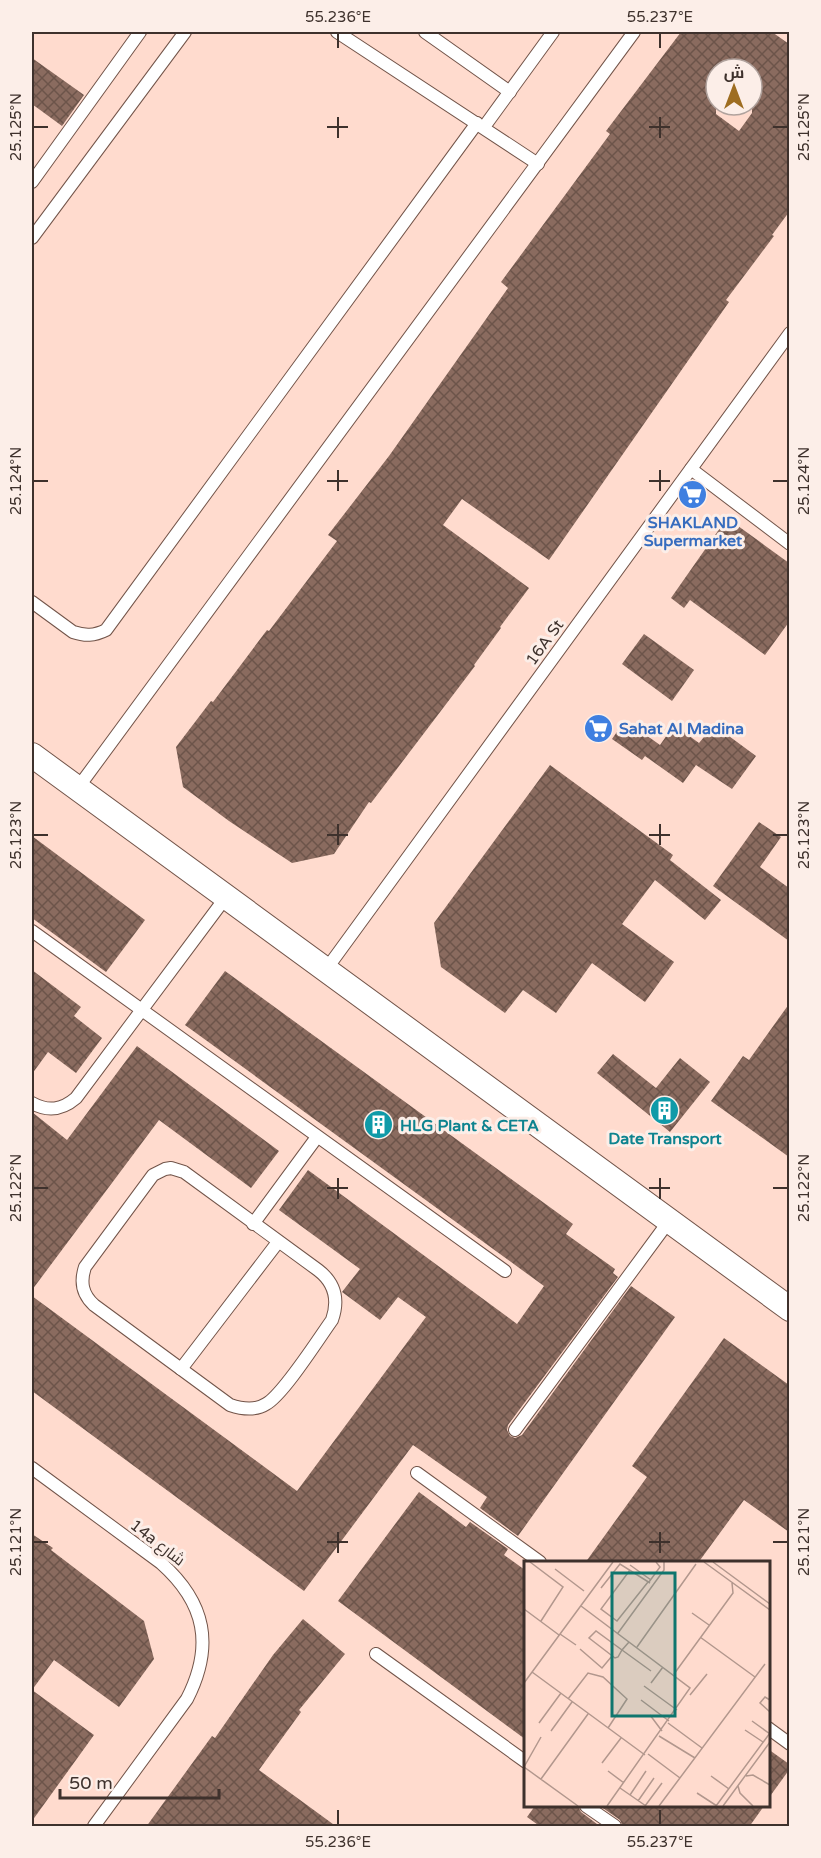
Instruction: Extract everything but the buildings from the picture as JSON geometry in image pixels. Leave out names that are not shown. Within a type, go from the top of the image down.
[{"type":"street","points":[[32,755],[789,1309]]},
{"type":"lane","points":[[32,182],[140,32]]},
{"type":"lane","points":[[32,238],[185,32]]},
{"type":"lane","points":[[337,32],[538,164]]},
{"type":"lane","points":[[425,32],[510,92]]},
{"type":"lane","points":[[32,602],[81,635],[98,634],[106,630],[481,125],[510,92],[553,32]]},
{"type":"lane","points":[[77,789],[634,32]]},
{"type":"lane","name":"16A St","points":[[325,971],[789,333]]},
{"type":"lane","points":[[690,469],[789,544]]},
{"type":"lane","points":[[32,1103],[39,1107],[56,1109],[76,1098],[226,897]]},
{"type":"lane","points":[[32,931],[505,1271]]},
{"type":"lane","points":[[253,1224],[317,1137]]},
{"type":"lane","points":[[165,1169],[178,1169],[184,1172],[278,1242],[326,1276],[335,1292],[336,1302],[332,1320],[276,1397],[260,1408],[240,1408],[230,1405],[89,1300],[81,1280],[85,1267],[153,1175],[165,1169]]},
{"type":"lane","points":[[515,1430],[669,1221]]},
{"type":"lane","points":[[181,1369],[278,1242]]},
{"type":"lane","name":"14a شارع","points":[[32,1468],[177,1577],[190,1595],[199,1615],[203,1636],[202,1659],[196,1679],[186,1699],[94,1827]]},
{"type":"lane","points":[[417,1473],[537,1561]]},
{"type":"lane","points":[[376,1654],[524,1761]]},
{"type":"lane","points":[[770,1730],[789,1744]]},
{"type":"lane","points":[[587,1807],[615,1827]]},
{"type":"place","name":"SHAKLAND Supermarket","points":[[693,494]]},
{"type":"place","name":"Sahat Al Madina","points":[[598,728]]},
{"type":"place","name":"Date Transport","points":[[665,1110]]},
{"type":"place","name":"HLG Plant & CETA","points":[[379,1125]]}]
